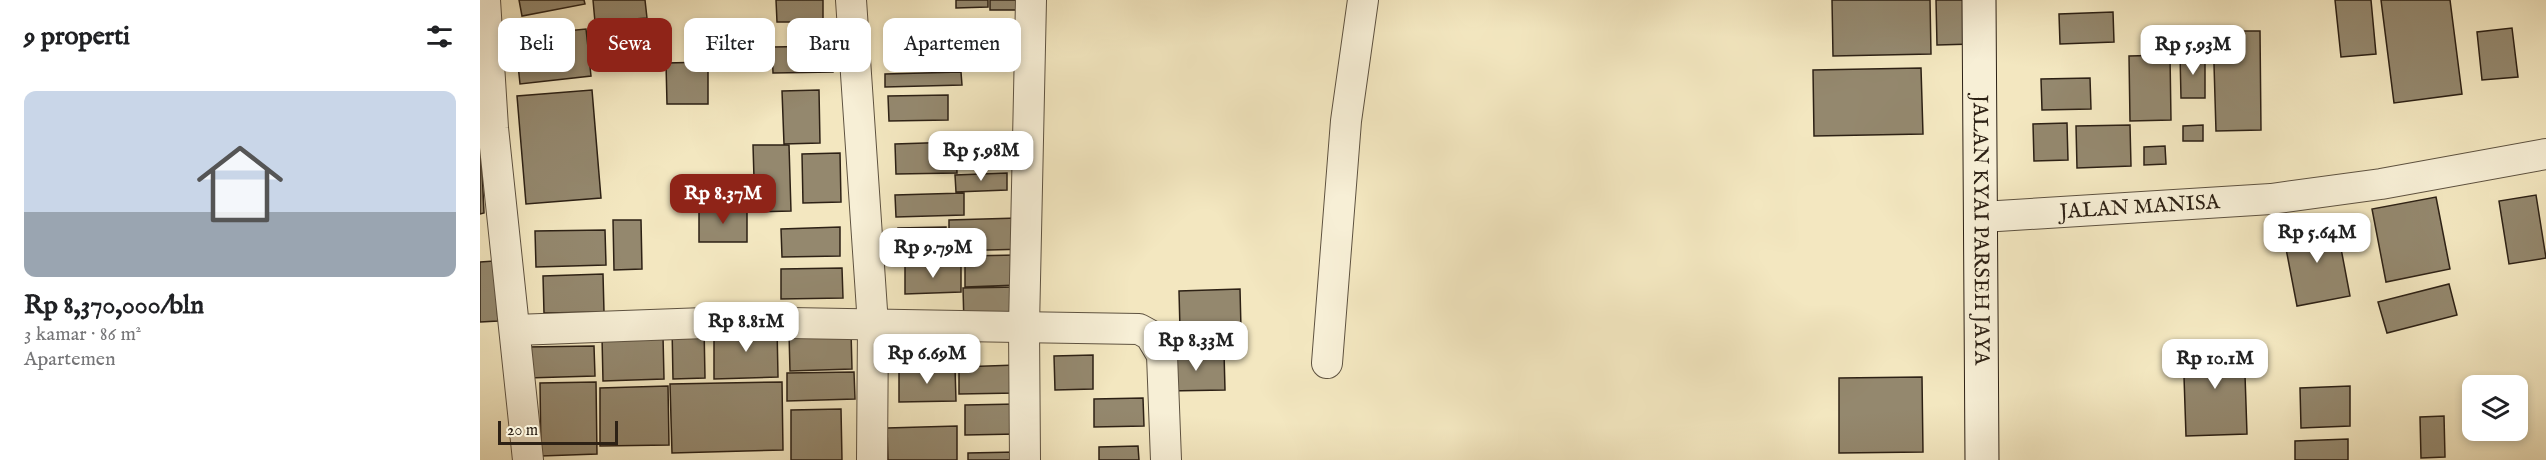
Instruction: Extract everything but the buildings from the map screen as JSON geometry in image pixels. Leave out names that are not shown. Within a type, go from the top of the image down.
[{"type":"main road","name":"JALAN KYAI PARSEH JAYA","points":[[1979,0],[1982,460]]},
{"type":"street","points":[[485,0],[493,128],[528,460]]},
{"type":"street","points":[[851,0],[873,325],[872,460]]},
{"type":"street","points":[[1025,460],[1024,327],[1030,0]]},
{"type":"street","points":[[1327,363],[1346,122],[1363,0]]},
{"type":"street","name":"JALAN MANISA","points":[[1982,217],[2271,199],[2380,184],[2546,154]]},
{"type":"street","points":[[515,330],[732,322],[1139,329],[1150,335],[1162,355],[1166,460]]}]
